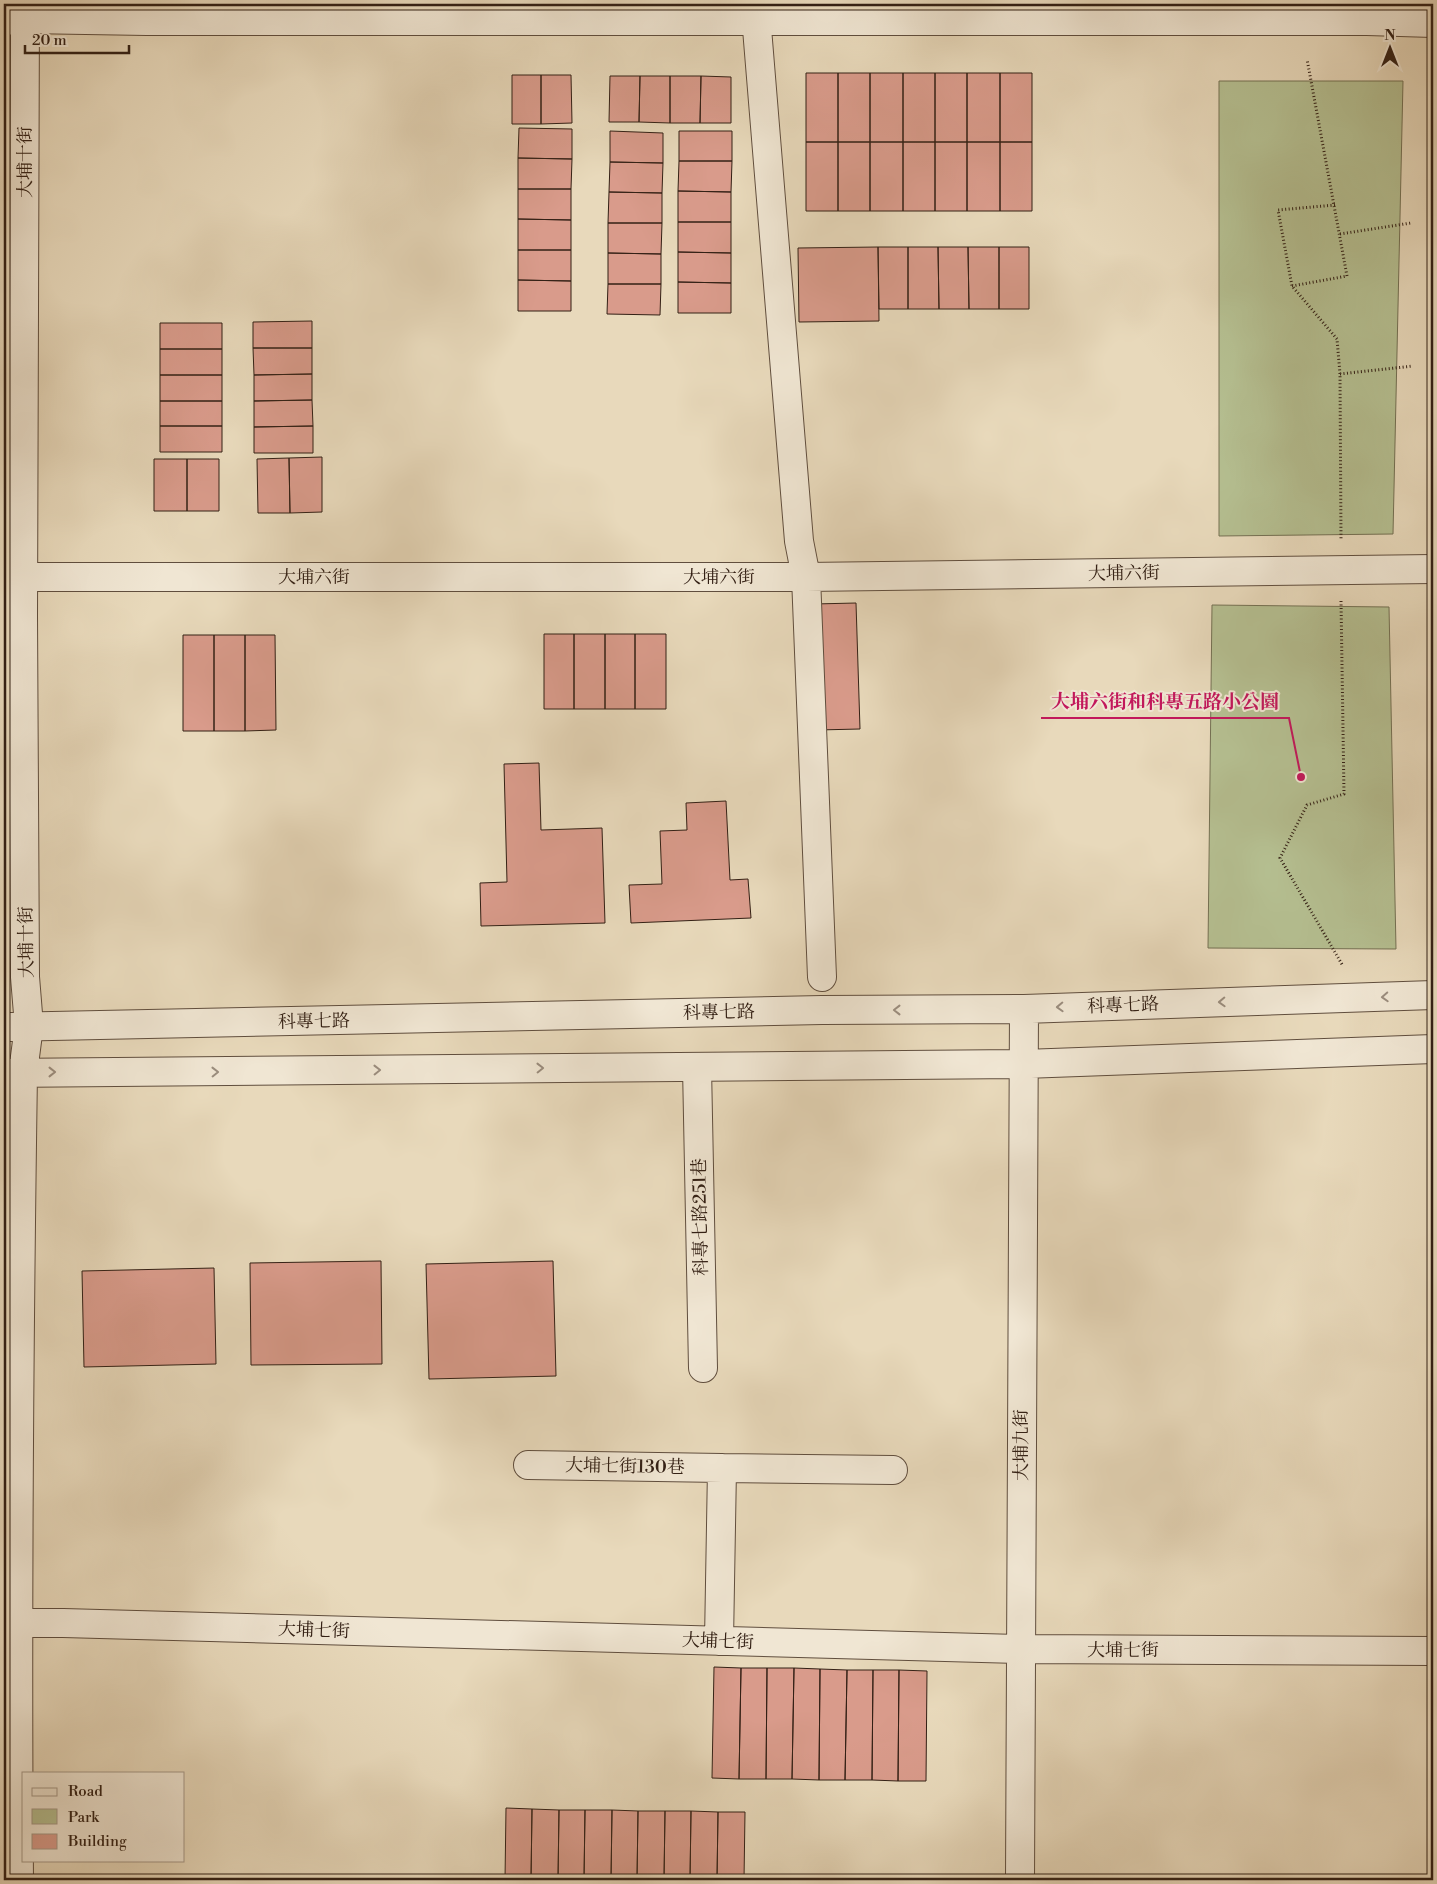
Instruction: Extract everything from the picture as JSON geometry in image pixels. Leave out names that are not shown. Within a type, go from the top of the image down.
[{"type":"street","points":[[18,15],[147,21],[756,13],[1433,23]]},
{"type":"street","points":[[756,13],[799,541],[806,577],[822,977]]},
{"type":"street","name":"大埔十街","points":[[18,15],[14,577],[26,977],[16,1026],[14,1073],[10,1623],[19,1880]]},
{"type":"street","name":"大埔六街","points":[[14,577],[806,577],[1433,569]]},
{"type":"street","name":"科專七路","points":[[16,1026],[822,1010],[1024,1009],[1433,995]]},
{"type":"street","name":"大埔九街","points":[[1020,1880],[1022,1108],[1024,1009]]},
{"type":"street","points":[[14,1073],[946,1063],[1024,1064],[1433,1049]]},
{"type":"street","name":"科專七路251巷","points":[[697,1067],[703,1368]]},
{"type":"street","name":"大埔七街130巷","points":[[528,1465],[893,1470]]},
{"type":"street","points":[[719,1641],[722,1468]]},
{"type":"street","name":"大埔七街","points":[[10,1623],[1021,1650],[1433,1651]]},
{"type":"path","points":[[1292,286],[1347,276],[1307,59]]},
{"type":"path","points":[[1335,205],[1278,210],[1292,286],[1337,339],[1340,374],[1341,544]]},
{"type":"path","points":[[1340,234],[1411,223]]},
{"type":"path","points":[[1340,374],[1413,366]]},
{"type":"path","points":[[1342,598],[1344,794],[1307,805],[1280,858],[1344,967]]},
{"type":"green space","points":[[1219,81],[1403,81],[1393,534],[1219,536]]},
{"type":"green space","points":[[1212,605],[1389,607],[1396,949],[1208,948]]},
{"type":"building","points":[[806,73],[838,73],[838,142],[806,142]]},
{"type":"building","points":[[838,73],[870,73],[870,142],[838,142]]},
{"type":"building","points":[[870,73],[903,73],[903,142],[870,142]]},
{"type":"building","points":[[903,73],[935,73],[935,142],[903,142]]},
{"type":"building","points":[[935,73],[967,73],[967,142],[935,142]]},
{"type":"building","points":[[967,73],[1000,73],[1000,142],[967,142]]},
{"type":"building","points":[[1000,73],[1032,73],[1032,142],[1000,142]]},
{"type":"building","points":[[512,75],[541,75],[541,124],[512,124]]},
{"type":"building","points":[[541,75],[571,75],[572,123],[541,124]]},
{"type":"building","points":[[610,76],[640,76],[639,122],[609,122]]},
{"type":"building","points":[[640,76],[670,76],[670,123],[639,122]]},
{"type":"building","points":[[670,76],[701,76],[700,123],[670,123]]},
{"type":"building","points":[[701,76],[731,77],[731,123],[700,123]]},
{"type":"building","points":[[519,128],[572,129],[572,159],[518,158]]},
{"type":"building","points":[[610,131],[663,133],[663,163],[610,162]]},
{"type":"building","points":[[679,131],[732,131],[732,161],[679,161]]},
{"type":"building","points":[[806,142],[838,142],[838,211],[806,211]]},
{"type":"building","points":[[838,142],[870,142],[870,211],[838,211]]},
{"type":"building","points":[[870,142],[903,142],[903,211],[870,211]]},
{"type":"building","points":[[903,142],[935,142],[935,211],[903,211]]},
{"type":"building","points":[[935,142],[967,142],[967,211],[935,211]]},
{"type":"building","points":[[967,142],[1000,142],[1000,211],[967,211]]},
{"type":"building","points":[[1000,142],[1032,142],[1032,211],[1000,211]]},
{"type":"building","points":[[518,158],[572,159],[571,189],[518,189]]},
{"type":"building","points":[[679,161],[732,161],[731,192],[678,191]]},
{"type":"building","points":[[610,162],[663,163],[662,193],[609,192]]},
{"type":"building","points":[[518,189],[571,189],[571,220],[518,219]]},
{"type":"building","points":[[678,191],[731,192],[731,222],[678,222]]},
{"type":"building","points":[[609,192],[662,193],[662,223],[608,223]]},
{"type":"building","points":[[518,219],[571,220],[571,250],[518,250]]},
{"type":"building","points":[[678,222],[731,222],[731,253],[678,252]]},
{"type":"building","points":[[608,223],[662,223],[661,254],[608,253]]},
{"type":"building","points":[[878,247],[908,247],[908,309],[879,309]]},
{"type":"building","points":[[878,247],[879,321],[799,322],[798,248]]},
{"type":"building","points":[[908,247],[938,247],[939,309],[908,309]]},
{"type":"building","points":[[938,247],[968,247],[969,309],[939,309]]},
{"type":"building","points":[[968,247],[999,247],[999,309],[969,309]]},
{"type":"building","points":[[999,247],[1029,247],[1029,309],[999,309]]},
{"type":"building","points":[[518,250],[571,250],[571,281],[518,280]]},
{"type":"building","points":[[678,252],[731,253],[731,283],[678,282]]},
{"type":"building","points":[[608,253],[661,254],[661,284],[608,284]]},
{"type":"building","points":[[518,280],[571,281],[571,311],[518,311]]},
{"type":"building","points":[[678,282],[731,283],[731,313],[678,313]]},
{"type":"building","points":[[608,284],[661,284],[660,315],[607,314]]},
{"type":"building","points":[[312,321],[312,348],[253,348],[253,322]]},
{"type":"building","points":[[160,323],[222,323],[222,349],[160,349]]},
{"type":"building","points":[[253,348],[312,348],[312,374],[254,375]]},
{"type":"building","points":[[160,349],[222,349],[222,375],[160,375]]},
{"type":"building","points":[[312,374],[312,400],[254,401],[254,375]]},
{"type":"building","points":[[160,375],[222,375],[222,401],[160,401]]},
{"type":"building","points":[[312,400],[313,426],[254,427],[254,401]]},
{"type":"building","points":[[160,401],[222,401],[222,426],[160,426]]},
{"type":"building","points":[[160,426],[222,426],[222,452],[160,452]]},
{"type":"building","points":[[313,426],[313,453],[254,453],[254,427]]},
{"type":"building","points":[[322,457],[322,512],[290,513],[289,458]]},
{"type":"building","points":[[289,458],[290,513],[258,513],[257,459]]},
{"type":"building","points":[[154,459],[187,459],[187,511],[154,511]]},
{"type":"building","points":[[187,459],[219,459],[219,511],[187,511]]},
{"type":"building","points":[[856,603],[860,729],[817,730],[814,604]]},
{"type":"building","points":[[544,634],[574,634],[574,709],[544,709]]},
{"type":"building","points":[[574,634],[605,634],[605,709],[574,709]]},
{"type":"building","points":[[605,634],[635,634],[635,709],[605,709]]},
{"type":"building","points":[[635,634],[666,634],[666,709],[635,709]]},
{"type":"building","points":[[183,635],[214,635],[214,731],[183,731]]},
{"type":"building","points":[[214,635],[245,635],[245,731],[214,731]]},
{"type":"building","points":[[245,635],[275,635],[276,730],[245,731]]},
{"type":"building","points":[[539,763],[541,830],[602,828],[605,923],[481,926],[480,883],[507,882],[504,764]]},
{"type":"building","points":[[726,801],[730,880],[748,879],[751,918],[631,923],[629,885],[662,884],[660,831],[687,830],[686,803]]},
{"type":"building","points":[[381,1261],[382,1364],[251,1365],[250,1263]]},
{"type":"building","points":[[553,1261],[556,1376],[429,1379],[426,1264]]},
{"type":"building","points":[[214,1268],[216,1364],[84,1367],[82,1271]]},
{"type":"building","points":[[714,1667],[741,1668],[739,1779],[712,1778]]},
{"type":"building","points":[[741,1668],[767,1668],[766,1779],[739,1779]]},
{"type":"building","points":[[767,1668],[794,1668],[792,1779],[766,1779]]},
{"type":"building","points":[[794,1668],[820,1669],[819,1780],[792,1779]]},
{"type":"building","points":[[820,1669],[847,1670],[845,1780],[819,1780]]},
{"type":"building","points":[[847,1670],[873,1670],[872,1780],[845,1780]]},
{"type":"building","points":[[873,1670],[899,1670],[898,1781],[872,1780]]},
{"type":"building","points":[[899,1670],[927,1671],[926,1781],[898,1781]]},
{"type":"building","points":[[506,1808],[532,1809],[531,1880],[505,1880]]},
{"type":"building","points":[[532,1809],[559,1810],[558,1880],[531,1880]]},
{"type":"building","points":[[559,1810],[585,1810],[584,1880],[558,1880]]},
{"type":"building","points":[[585,1810],[612,1810],[611,1880],[584,1880]]},
{"type":"building","points":[[612,1810],[638,1811],[637,1880],[611,1880]]},
{"type":"building","points":[[638,1811],[665,1811],[664,1880],[637,1880]]},
{"type":"building","points":[[665,1811],[691,1811],[690,1880],[664,1880]]},
{"type":"building","points":[[691,1811],[718,1812],[717,1880],[690,1880]]},
{"type":"building","points":[[718,1812],[745,1812],[744,1880],[717,1880]]},
{"type":"place","name":"大埔六街和科專五路小公園","points":[[1301,777]]}]
